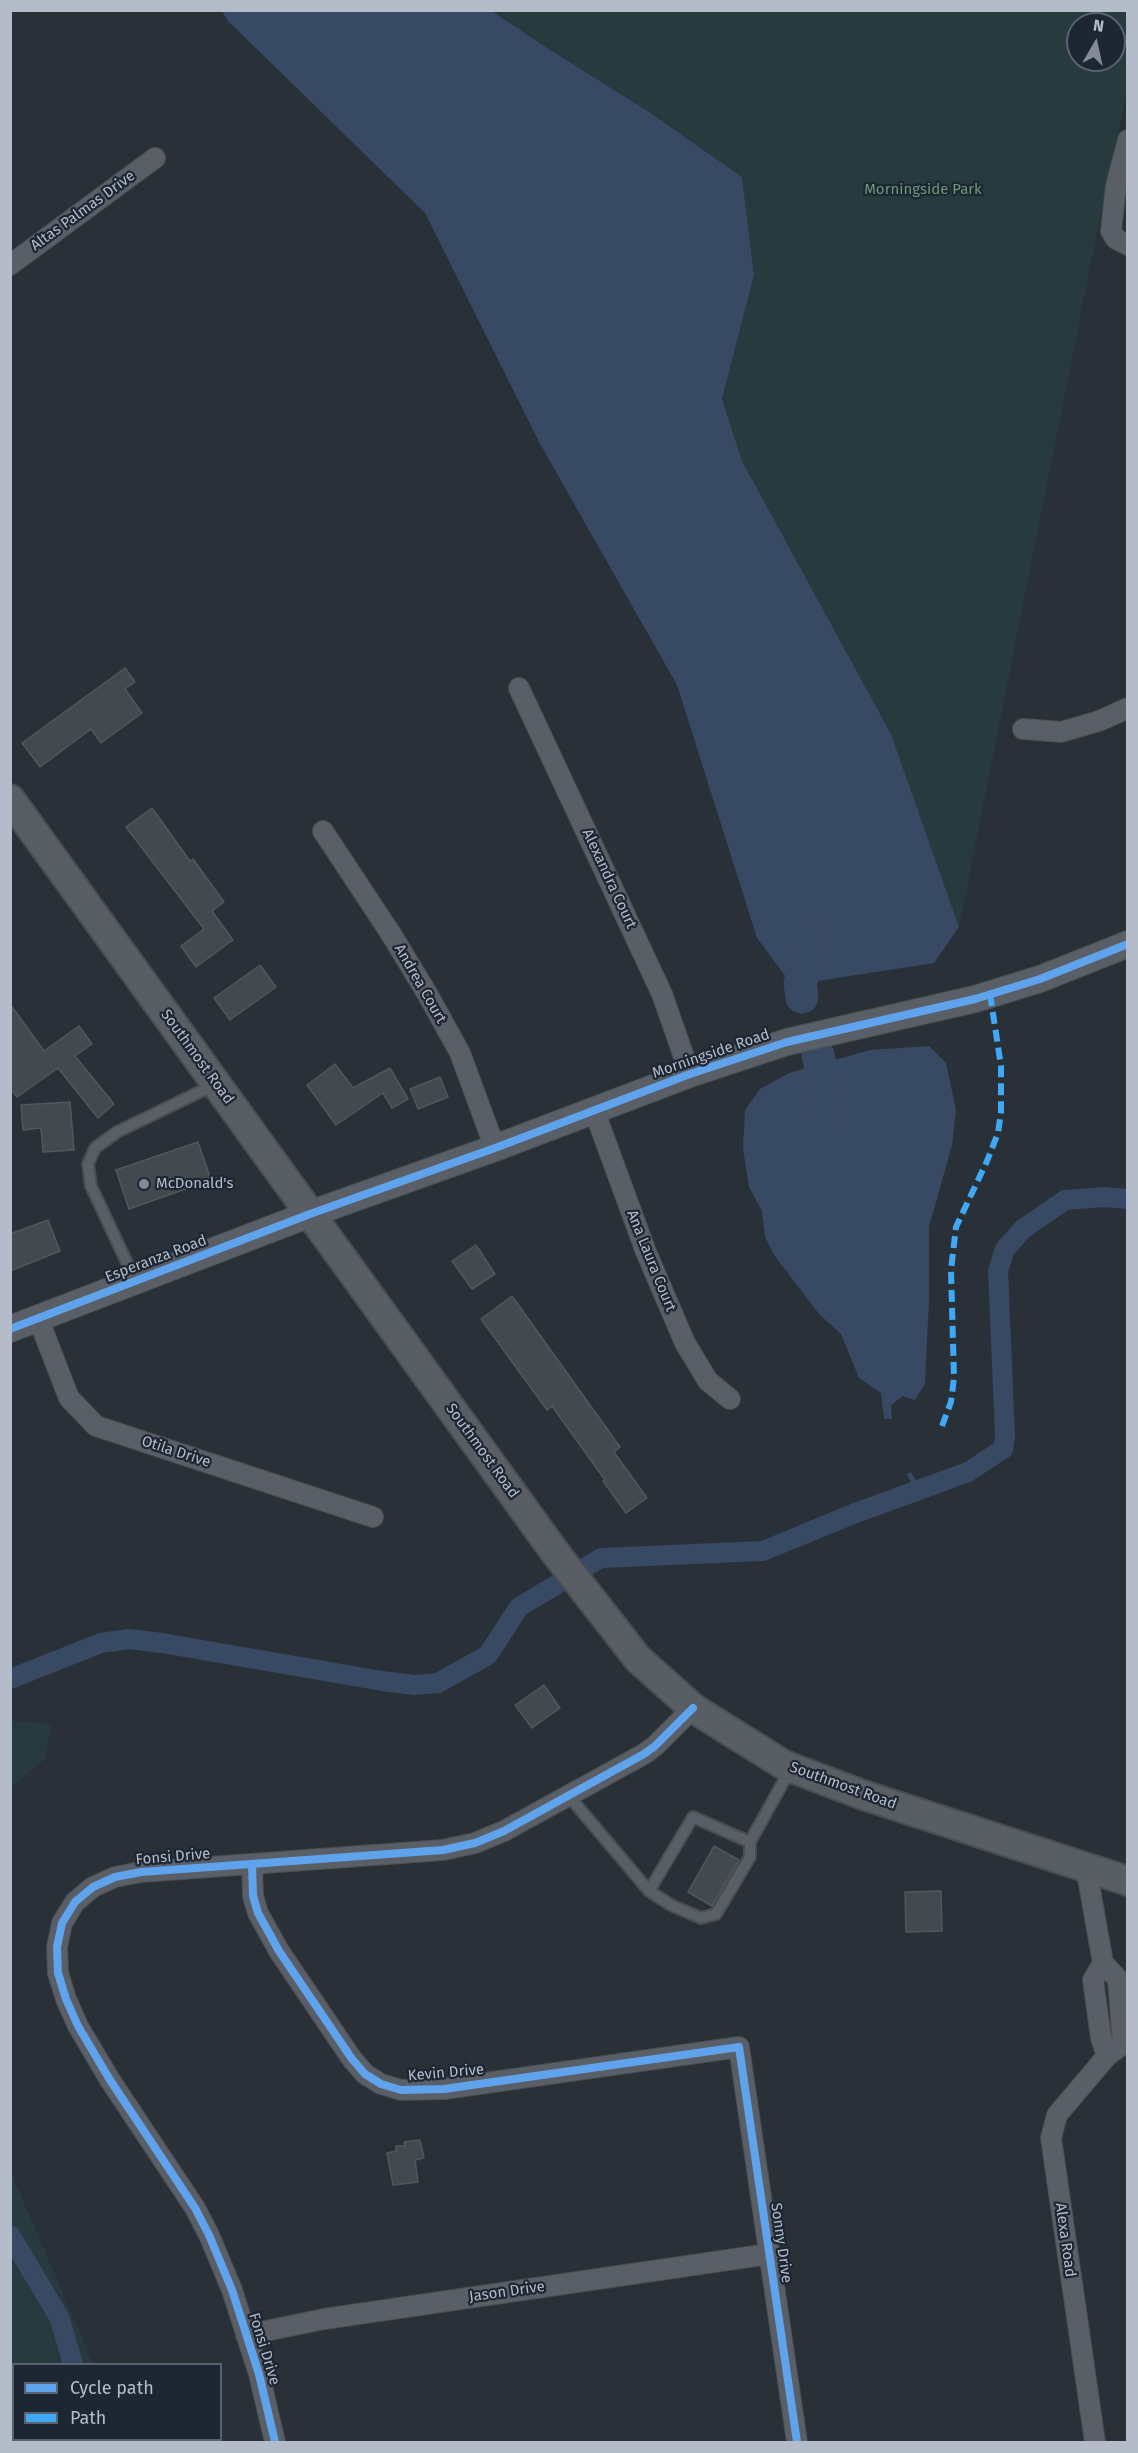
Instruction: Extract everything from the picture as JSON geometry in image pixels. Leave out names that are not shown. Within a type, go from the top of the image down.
[{"type":"main road","name":"Southmost Road","points":[[10,799],[557,1555],[638,1659],[693,1708],[745,1742],[791,1768],[862,1795],[1128,1881]]},
{"type":"street","points":[[1128,140],[1116,186],[1111,231],[1116,239],[1128,245]]},
{"type":"street","name":"Altas Palmas Drive","points":[[10,265],[155,158]]},
{"type":"street","name":"Alexandra Court","points":[[519,688],[662,994],[690,1074]]},
{"type":"street","points":[[1023,729],[1061,732],[1099,721],[1128,708]]},
{"type":"street","name":"Andrea Court","points":[[323,831],[429,995],[460,1053],[495,1148]]},
{"type":"street","name":"Morningside Road","points":[[310,1214],[495,1148],[690,1074],[787,1042],[975,999],[1040,979],[1128,944]]},
{"type":"street","name":"Ana Laura Court","points":[[594,1110],[646,1252],[686,1343],[708,1381],[730,1399]]},
{"type":"street","name":"Esperanza Road","points":[[10,1329],[310,1214]]},
{"type":"street","name":"Otila Drive","points":[[38,1318],[69,1398],[96,1426],[373,1517]]},
{"type":"street","name":"Fonsi Drive","points":[[275,2442],[259,2374],[221,2262],[195,2208],[110,2080],[78,2026],[66,1999],[58,1973],[57,1947],[62,1923],[75,1902],[93,1887],[115,1877],[141,1872],[443,1850],[475,1843],[504,1831],[655,1746],[693,1708]]},
{"type":"street","name":"Kevin Drive","points":[[252,1864],[253,1896],[258,1913],[279,1951],[352,2059],[365,2074],[381,2084],[401,2090],[444,2089],[739,2047]]},
{"type":"street","name":"Alexa Road","points":[[1086,1867],[1103,1964],[1118,1979],[1123,2044],[1107,2056],[1057,2115],[1051,2138],[1095,2442]]},
{"type":"street","name":"Alexa Road","points":[[1103,1964],[1093,1980],[1101,2038],[1107,2056]]},
{"type":"street","points":[[1097,2009],[1121,2005]]},
{"type":"street","name":"Sonny Drive","points":[[739,2047],[797,2442]]},
{"type":"street","name":"Jason Drive","points":[[246,2335],[324,2319],[769,2254]]},
{"type":"lane","points":[[136,1281],[91,1186],[88,1164],[95,1148],[117,1132],[217,1084]]},
{"type":"lane","points":[[568,1795],[649,1892],[670,1905],[700,1918],[716,1914],[750,1857],[750,1842],[791,1768]]},
{"type":"lane","points":[[649,1892],[693,1817],[750,1842]]},
{"type":"green space","name":"Morningside Park","points":[[492,11],[1127,11],[1127,90],[959,927],[891,734],[742,461],[722,399],[754,275],[742,177],[649,112]]},
{"type":"green space","points":[[11,1721],[52,1724],[44,1760],[11,1787]]},
{"type":"green space","points":[[10,2170],[93,2363],[12,2363],[12,2441],[127,2442],[11,2442]]},
{"type":"water","points":[[222,11],[492,11],[649,112],[742,177],[754,275],[722,399],[742,461],[891,734],[959,927],[934,963],[792,985],[757,938],[677,685],[539,442],[425,213],[228,21]]},
{"type":"water","points":[[929,1046],[946,1063],[956,1110],[952,1145],[929,1227],[929,1299],[925,1384],[915,1400],[903,1396],[891,1405],[892,1419],[886,1419],[881,1393],[859,1378],[841,1334],[819,1314],[774,1255],[765,1237],[762,1211],[749,1187],[743,1149],[745,1110],[760,1089],[789,1073],[870,1050]]},
{"type":"building","points":[[125,668],[135,682],[125,689],[142,713],[101,743],[91,729],[40,767],[22,743]]},
{"type":"building","points":[[152,808],[190,861],[193,859],[224,902],[212,911],[233,940],[196,967],[181,946],[204,929],[126,827]]},
{"type":"building","points":[[260,965],[276,987],[230,1020],[214,998]]},
{"type":"building","points":[[10,1004],[44,1051],[79,1026],[92,1044],[75,1056],[114,1104],[98,1118],[58,1068],[17,1097],[10,1088]]},
{"type":"building","points":[[335,1064],[353,1088],[390,1068],[408,1099],[392,1108],[383,1093],[336,1125],[307,1085]]},
{"type":"building","points":[[440,1077],[448,1097],[418,1109],[410,1089]]},
{"type":"building","points":[[70,1102],[74,1150],[43,1152],[41,1128],[23,1130],[21,1105]]},
{"type":"building","points":[[198,1142],[211,1180],[129,1209],[116,1170]]},
{"type":"building","points":[[48,1220],[60,1251],[10,1271],[10,1234]]},
{"type":"building","points":[[476,1245],[495,1274],[472,1289],[452,1261]]},
{"type":"building","points":[[512,1296],[620,1447],[614,1452],[647,1498],[626,1513],[552,1406],[547,1410],[481,1319]]},
{"type":"building","points":[[544,1685],[560,1708],[532,1728],[515,1705]]},
{"type":"building","points":[[714,1846],[739,1860],[712,1906],[688,1892]]},
{"type":"building","points":[[941,1891],[942,1931],[906,1932],[905,1892]]},
{"type":"building","points":[[420,2140],[424,2158],[415,2160],[418,2182],[393,2185],[387,2153],[396,2151],[396,2146],[405,2146],[404,2142]]},
{"type":"waterway","points":[[802,997],[800,983],[815,942]]},
{"type":"waterway","points":[[818,1055],[830,1109]]},
{"type":"waterway","points":[[10,1679],[101,1643],[129,1639],[382,1681],[415,1685],[438,1683],[488,1655],[519,1607],[601,1558],[763,1551],[853,1514],[968,1472],[1003,1449],[1005,1437],[998,1271],[1005,1249],[1023,1229],[1065,1200],[1104,1197],[1128,1199]]},
{"type":"waterway","points":[[910,1475],[918,1490]]},
{"type":"waterway","points":[[10,2235],[59,2317],[73,2363]]},
{"type":"marked path","points":[[942,1426],[951,1402],[954,1378],[951,1270],[956,1227],[998,1133],[1001,1112],[1001,1066],[990,994]]},
{"type":"cycle path","points":[[10,1329],[310,1214],[495,1148],[690,1074],[787,1042],[975,999],[1040,979],[1128,944]]},
{"type":"cycle path","points":[[275,2442],[259,2374],[232,2290],[209,2235],[195,2208],[110,2080],[78,2026],[66,1999],[58,1973],[57,1947],[62,1923],[75,1902],[93,1887],[115,1877],[141,1872],[443,1850],[475,1843],[504,1831],[644,1754],[693,1708]]},
{"type":"cycle path","points":[[252,1864],[253,1896],[258,1913],[279,1951],[352,2059],[365,2074],[381,2084],[401,2090],[444,2089],[739,2047],[797,2442]]},
{"type":"place","name":"McDonald's","points":[[144,1184]]}]
